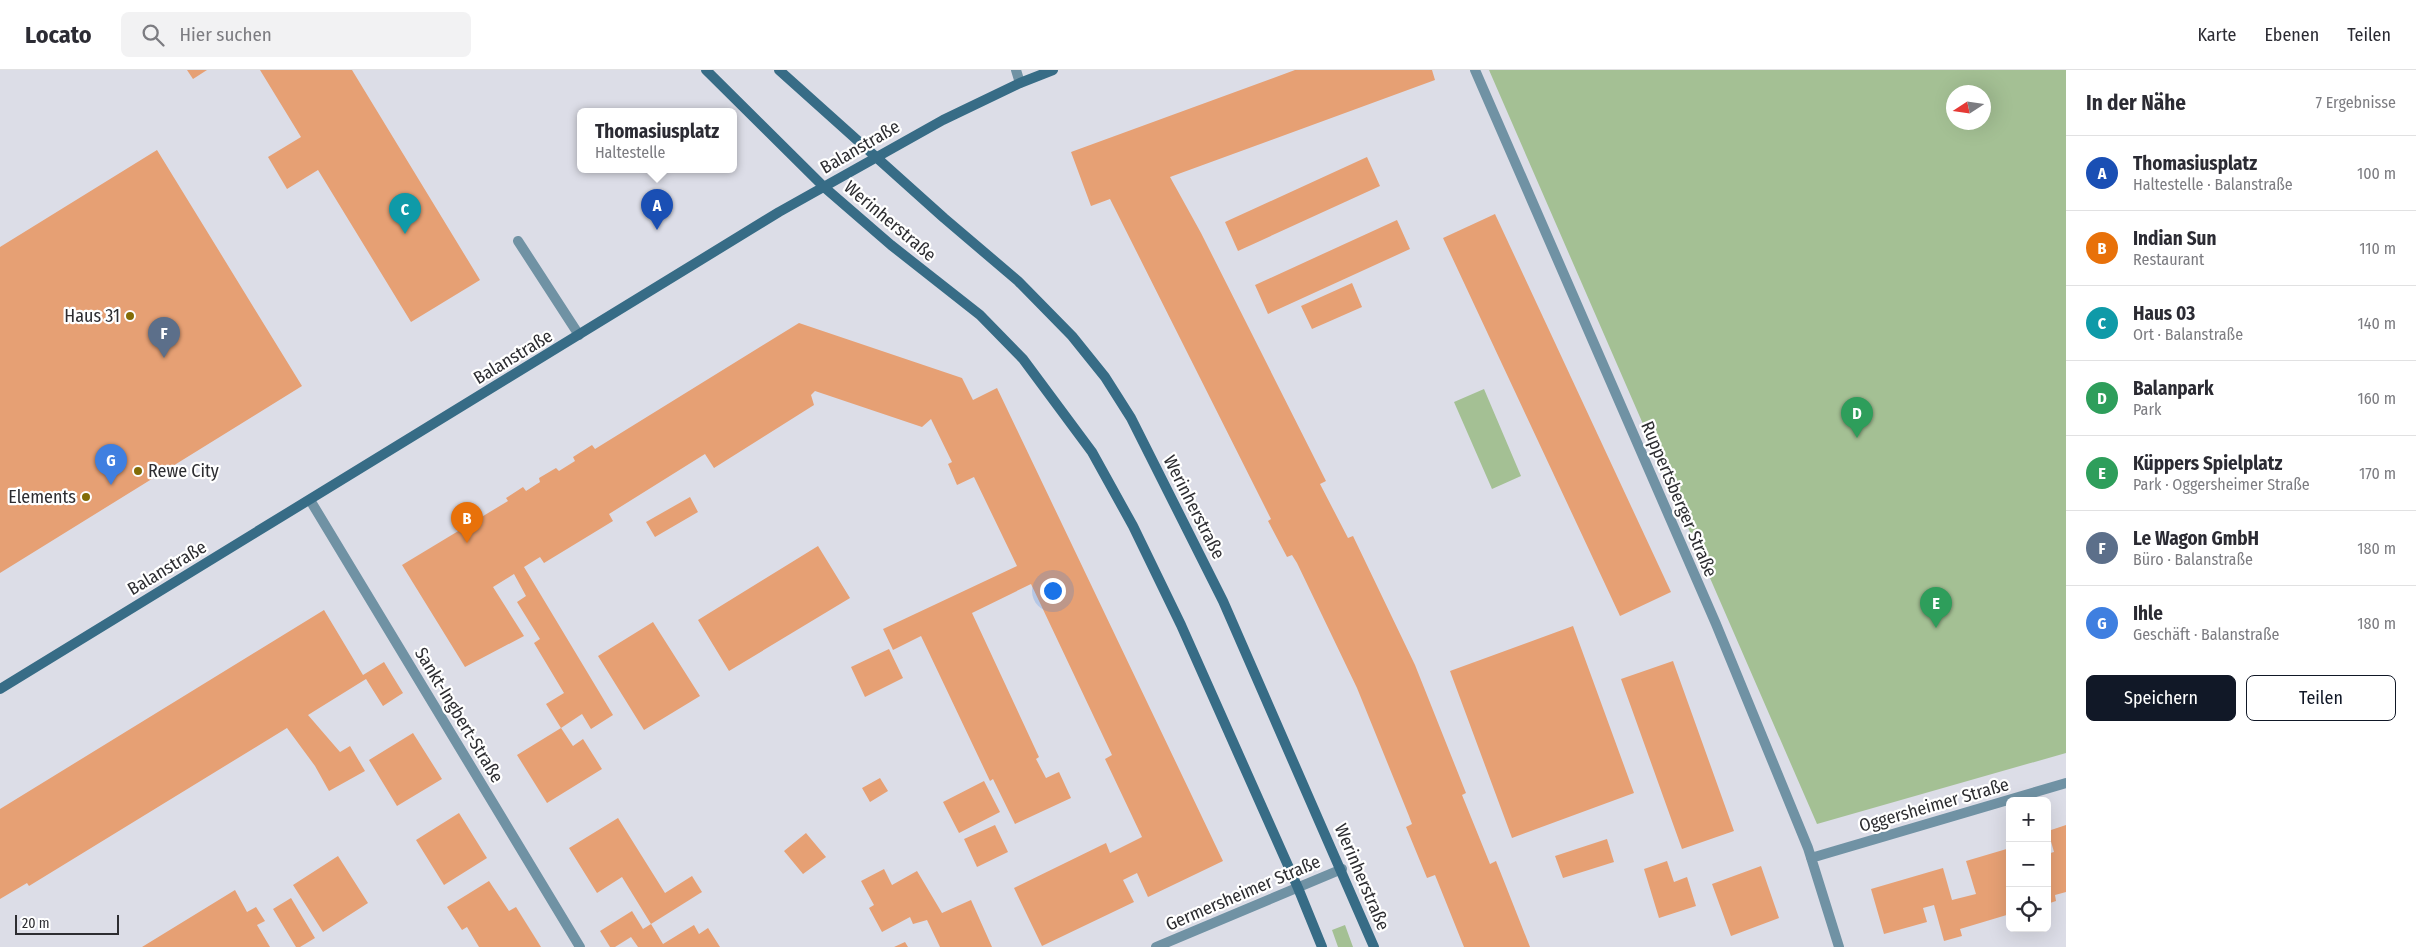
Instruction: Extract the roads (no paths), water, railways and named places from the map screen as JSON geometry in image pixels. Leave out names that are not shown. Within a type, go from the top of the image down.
[{"type":"main road","name":"Werinherstraße","points":[[706,70],[824,187],[891,245],[980,315],[1022,359],[1092,452],[1133,526],[1181,624],[1298,888],[1322,947]]},
{"type":"main road","name":"Werinherstraße","points":[[779,70],[1018,281],[1072,336],[1105,377],[1131,418],[1223,601],[1342,869],[1374,947]]},
{"type":"main road","name":"Balanstraße","points":[[0,689],[824,187],[943,120],[1020,83],[1053,70]]},
{"type":"street","points":[[1016,70],[1020,83]]},
{"type":"street","name":"Ruppertsberger Straße","points":[[1475,70],[1708,606],[1811,858],[1839,947]]},
{"type":"street","points":[[518,241],[579,335]]},
{"type":"street","name":"Sankt-Ingbert-Straße","points":[[310,500],[580,947]]},
{"type":"street","name":"Oggersheimer Straße","points":[[1811,858],[2066,783]]},
{"type":"street","name":"Germersheimer Straße","points":[[1156,947],[1342,869]]},
{"type":"place","name":"Thomasiusplatz","points":[[657,230]]},
{"type":"place","name":"Haus 03","points":[[405,234]]},
{"type":"place","name":"Haus 31","points":[[130,316]]},
{"type":"place","name":"Le Wagon GmbH","points":[[164,358]]},
{"type":"place","name":"Balanpark","points":[[1857,438]]},
{"type":"place","name":"Rewe City","points":[[138,471]]},
{"type":"place","name":"Ihle","points":[[111,485]]},
{"type":"place","name":"Elements","points":[[86,497]]},
{"type":"place","name":"Indian Sun","points":[[467,543]]},
{"type":"place","name":"Küppers Spielplatz","points":[[1936,628]]}]
